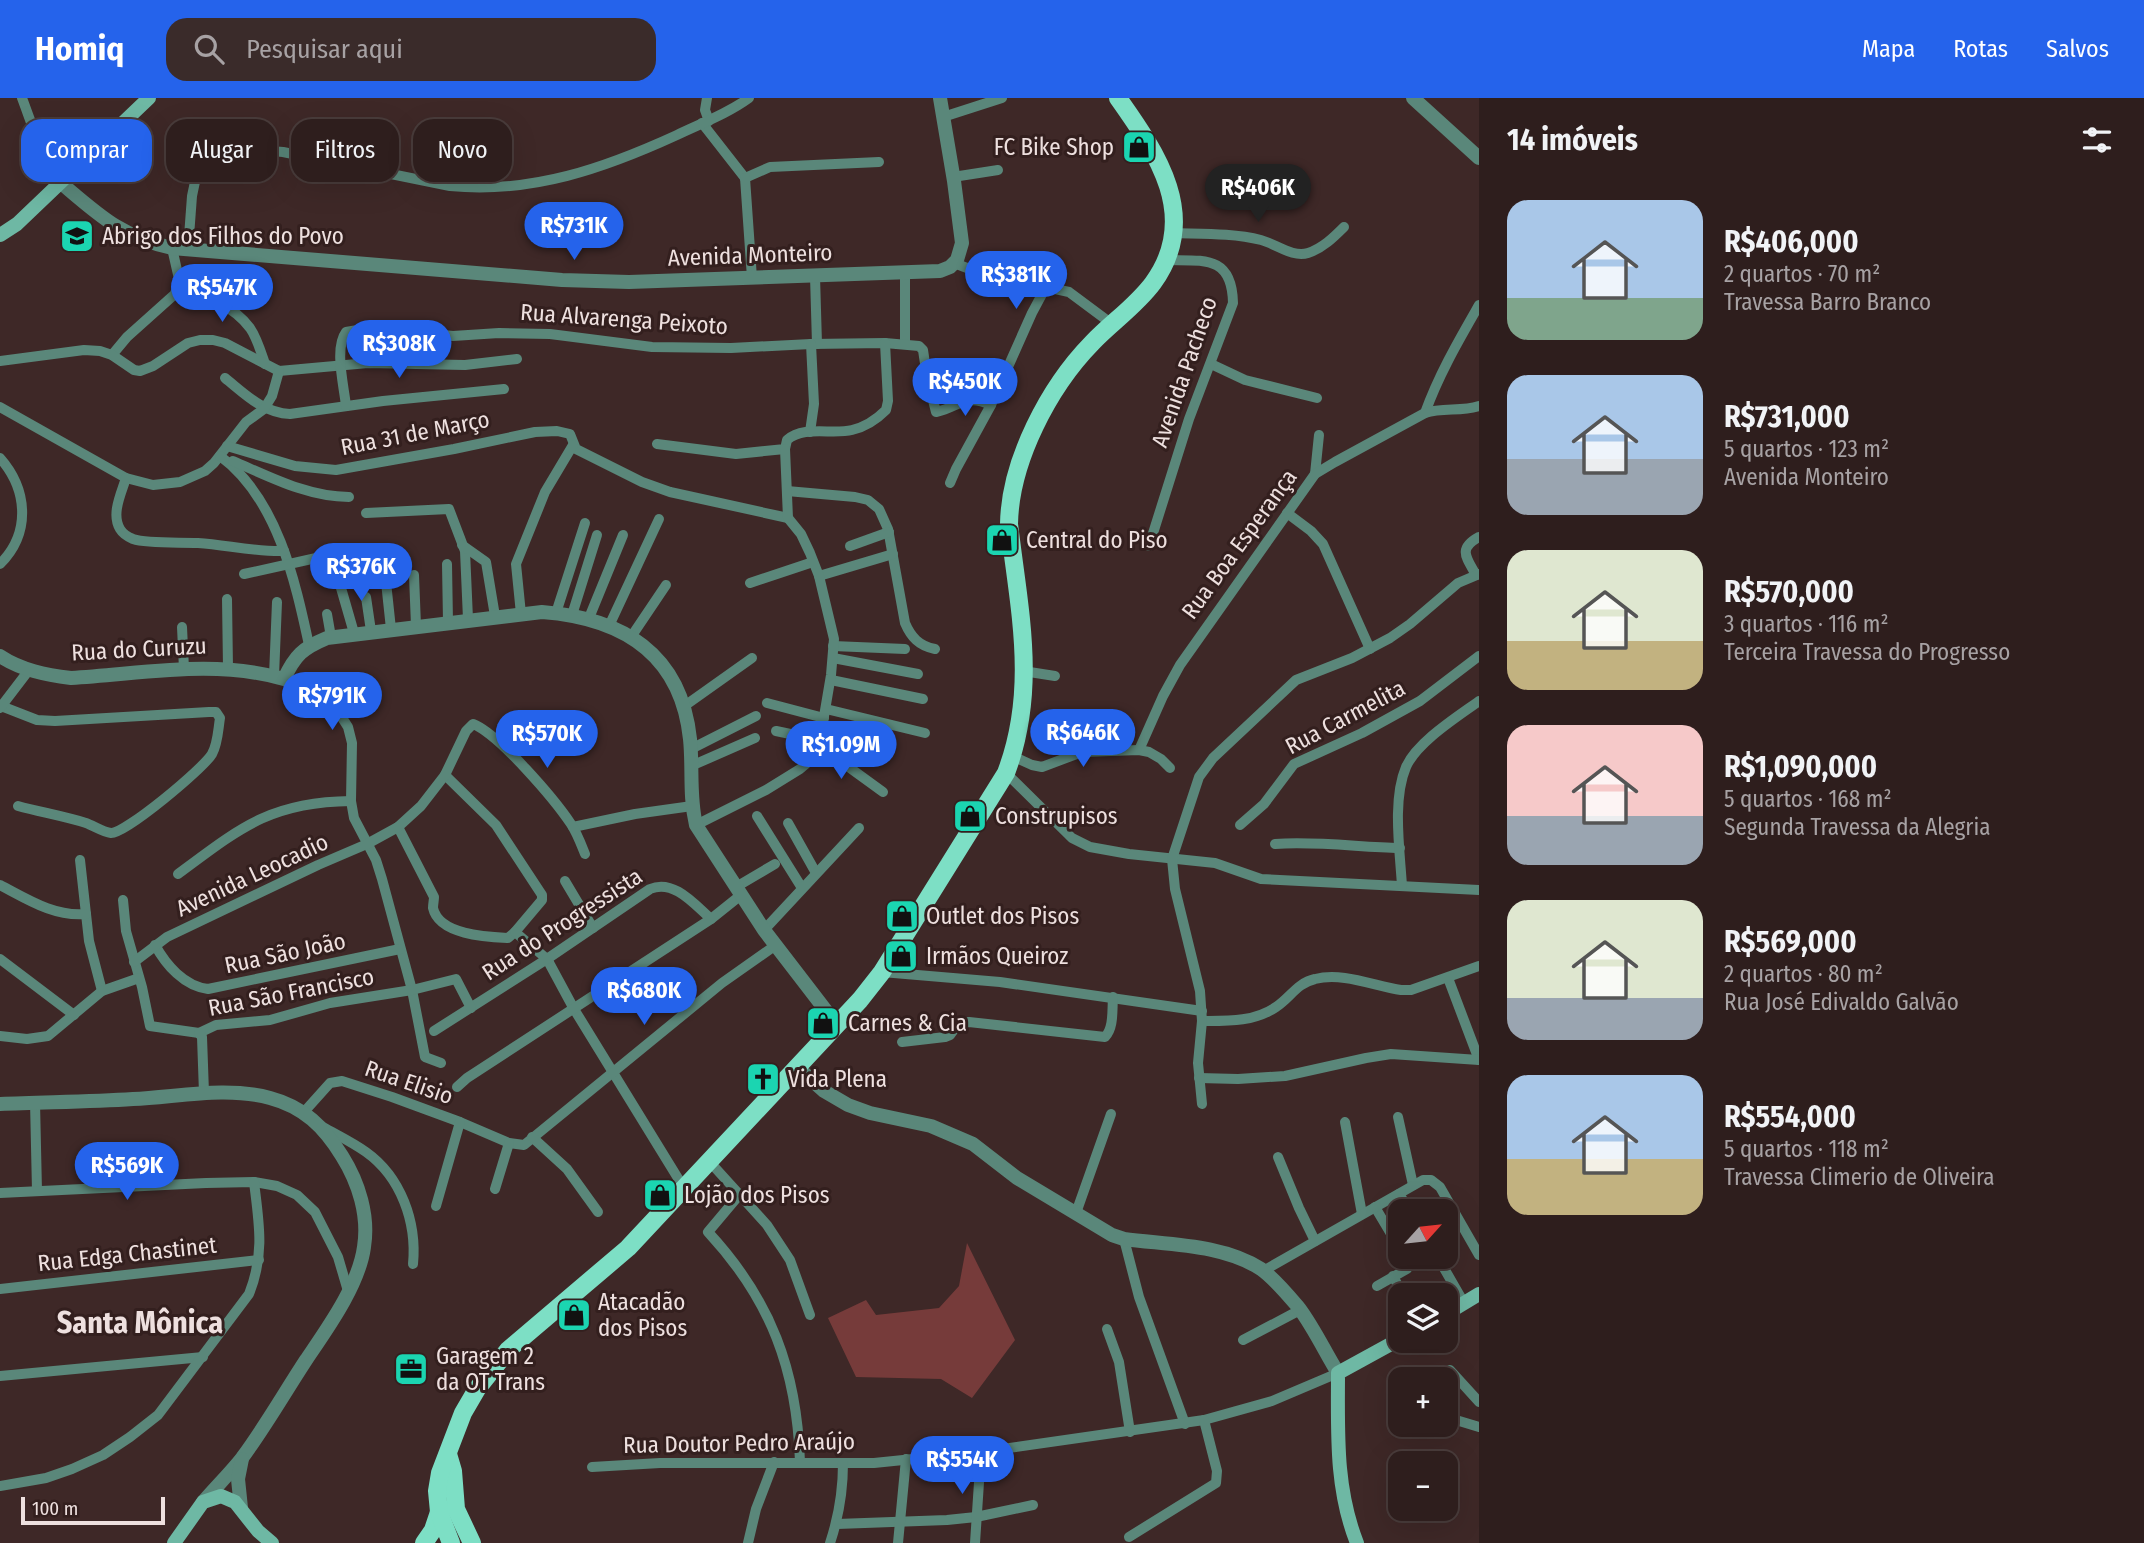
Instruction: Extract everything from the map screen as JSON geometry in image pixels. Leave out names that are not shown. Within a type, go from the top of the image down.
[{"type":"main road","points":[[0,235],[17,224],[149,98]]},
{"type":"main road","points":[[451,1543],[439,1512],[440,1473],[463,1413],[478,1389],[508,1350],[611,1264],[837,1025],[882,972],[1009,765],[1018,738],[1023,671],[1023,630],[1009,524],[1009,507],[1018,469],[1031,434],[1060,382],[1078,358],[1135,304],[1152,284],[1165,260],[1172,233],[1173,206],[1166,176],[1152,147],[1118,98]]},
{"type":"main road","points":[[1458,1307],[1479,1294]]},
{"type":"main road","points":[[1357,1543],[1349,1523],[1339,1470],[1338,1373],[1388,1346]]},
{"type":"main road","points":[[448,1454],[453,1471],[456,1508],[472,1543]]},
{"type":"main road","points":[[174,1543],[185,1536],[204,1502],[221,1496],[241,1508],[258,1531],[272,1543]]},
{"type":"main road","points":[[424,1543],[433,1530],[439,1512]]},
{"type":"street","points":[[22,98],[46,158],[61,183]]},
{"type":"street","points":[[707,98],[705,122],[745,178],[752,278]]},
{"type":"street","points":[[188,250],[196,177],[201,168],[218,153],[248,149],[283,152],[450,186],[501,188],[559,177],[641,152],[732,110],[748,98]]},
{"type":"street","points":[[940,98],[962,243],[954,263],[967,268],[1024,264],[1055,270],[1032,313],[991,405],[950,483]]},
{"type":"street","points":[[943,117],[1002,98]]},
{"type":"street","points":[[1413,98],[1479,158]]},
{"type":"street","points":[[745,178],[770,167],[879,162]]},
{"type":"street","points":[[953,177],[998,170]]},
{"type":"street","name":"Avenida Monteiro","points":[[61,183],[110,224],[130,235],[149,243],[188,250],[629,282],[940,271],[954,263]]},
{"type":"street","points":[[1172,233],[1253,239],[1299,254],[1308,253],[1326,244],[1344,227]]},
{"type":"street","points":[[112,355],[127,337],[176,293],[178,286],[172,248]]},
{"type":"street","name":"Avenida Pacheco","points":[[1149,546],[1189,419],[1233,303],[1230,284],[1219,266],[1212,262],[1165,260]]},
{"type":"street","points":[[905,273],[905,344],[923,349],[927,377],[937,412],[970,400],[978,399],[991,405]]},
{"type":"street","points":[[810,432],[814,404],[815,276]]},
{"type":"street","points":[[178,286],[205,296],[239,317],[250,328],[265,364]]},
{"type":"street","points":[[1046,287],[1069,292],[1112,324]]},
{"type":"street","points":[[1425,413],[1443,370],[1479,305]]},
{"type":"street","name":"Rua Alvarenga Peixoto","points":[[346,406],[341,366],[342,337],[346,332],[369,328],[453,336],[550,334],[652,347],[905,344]]},
{"type":"street","points":[[0,361],[84,350],[100,351],[140,371],[153,366],[188,343],[200,340],[225,344],[279,370],[368,363],[464,365],[517,359]]},
{"type":"street","points":[[696,825],[791,775],[806,764],[818,742],[831,680],[834,646],[831,621],[819,576],[801,534],[788,518],[785,449],[791,436],[810,432],[855,430],[886,410],[888,401],[885,343]]},
{"type":"street","points":[[1211,364],[1245,380],[1317,398]]},
{"type":"street","points":[[0,407],[126,478],[153,485],[180,482],[205,471],[247,422],[264,409],[272,396],[279,370]]},
{"type":"street","points":[[225,378],[264,409],[276,414],[504,389]]},
{"type":"street","name":"Rua Boa Esperança","points":[[1139,750],[1180,665],[1315,474],[1425,413],[1436,409],[1462,410],[1479,406]]},
{"type":"street","name":"Rua 31 de Março","points":[[227,446],[295,466],[335,470],[535,432],[557,431],[571,440]]},
{"type":"street","points":[[1315,474],[1319,435]]},
{"type":"street","points":[[571,440],[576,449],[670,492],[788,518]]},
{"type":"street","points":[[521,614],[516,564],[545,492],[571,440]]},
{"type":"street","points":[[657,444],[736,454],[785,449]]},
{"type":"street","points":[[220,456],[310,492],[349,497]]},
{"type":"street","points":[[220,456],[233,466],[255,493],[284,551],[309,645]]},
{"type":"street","points":[[0,458],[19,487],[23,501],[23,516],[16,545],[0,564]]},
{"type":"street","points":[[126,478],[116,518],[125,536],[135,540],[284,551]]},
{"type":"street","points":[[787,491],[868,500],[879,509],[889,532],[905,623],[910,635],[918,642],[935,649]]},
{"type":"street","points":[[366,513],[449,509],[465,551],[468,620]]},
{"type":"street","points":[[1287,513],[1323,544],[1370,649]]},
{"type":"street","points":[[609,626],[659,519]]},
{"type":"street","points":[[556,613],[585,523]]},
{"type":"street","points":[[850,546],[889,532]]},
{"type":"street","points":[[572,615],[597,535]]},
{"type":"street","points":[[589,618],[623,535]]},
{"type":"street","points":[[1202,1104],[1199,1040],[1202,1016],[1198,978],[1175,889],[1172,859],[1199,777],[1213,758],[1296,680],[1370,649],[1401,631],[1458,583],[1478,574],[1465,554],[1465,549],[1479,537]]},
{"type":"street","points":[[462,545],[486,562],[495,616]]},
{"type":"street","points":[[244,575],[343,552]]},
{"type":"street","points":[[819,576],[893,554]]},
{"type":"street","points":[[750,583],[813,562]]},
{"type":"street","points":[[447,564],[448,622]]},
{"type":"street","points":[[414,575],[416,626]]},
{"type":"street","points":[[339,581],[354,633]]},
{"type":"street","points":[[386,582],[391,629]]},
{"type":"street","points":[[631,637],[666,585]]},
{"type":"street","points":[[366,597],[371,631]]},
{"type":"street","points":[[227,599],[228,668]]},
{"type":"street","points":[[277,602],[279,677]]},
{"type":"street","points":[[279,677],[309,645],[331,637],[495,616],[556,613],[572,615],[589,618],[631,637],[651,650],[666,668],[687,718],[691,749],[692,806],[696,825],[764,930],[837,1025]]},
{"type":"street","points":[[327,614],[331,637]]},
{"type":"street","points":[[182,627],[184,669]]},
{"type":"street","points":[[834,646],[905,649]]},
{"type":"street","name":"Rua do Curuzu","points":[[0,656],[29,670],[71,678],[228,668],[279,677]]},
{"type":"street","name":"Rua Carmelita","points":[[1240,825],[1264,804],[1294,764],[1420,701],[1479,656]]},
{"type":"street","points":[[833,658],[918,674]]},
{"type":"street","points":[[683,707],[752,659]]},
{"type":"street","points":[[18,806],[113,833],[129,825],[205,763],[218,737],[219,714],[209,712],[55,721],[37,720],[1,707],[29,670]]},
{"type":"street","points":[[1023,671],[1055,676]]},
{"type":"street","points":[[279,677],[331,706],[348,727],[352,743],[351,801],[354,818],[382,879],[412,990],[425,1057],[441,1063]]},
{"type":"street","points":[[831,680],[923,699]]},
{"type":"street","points":[[1402,886],[1398,812],[1406,766],[1430,739],[1479,701]]},
{"type":"street","points":[[767,703],[824,718],[925,733]]},
{"type":"street","points":[[691,749],[756,716]]},
{"type":"street","points":[[824,718],[837,730]]},
{"type":"street","name":"Avenida Leocadio","points":[[134,962],[167,937],[398,827],[421,806],[445,775],[472,724],[489,734],[514,757],[548,794],[573,827]]},
{"type":"street","points":[[776,730],[818,742],[883,792]]},
{"type":"street","points":[[691,766],[755,738]]},
{"type":"street","points":[[1009,765],[1042,767],[1082,752],[1139,750],[1149,752],[1170,768]]},
{"type":"street","points":[[1009,765],[1072,838],[1101,849],[1215,863],[1261,879],[1479,890]]},
{"type":"street","points":[[398,827],[434,897],[434,909],[443,923],[457,931],[483,936],[508,938],[516,932],[542,900],[542,895],[496,825],[445,775]]},
{"type":"street","points":[[178,874],[224,840],[272,813],[299,805],[351,801]]},
{"type":"street","points":[[585,854],[573,827],[692,806]]},
{"type":"street","points":[[757,816],[802,888]]},
{"type":"street","points":[[788,823],[816,873]]},
{"type":"street","points":[[764,930],[859,828]]},
{"type":"street","points":[[1275,844],[1305,842],[1399,848]]},
{"type":"street","points":[[80,860],[94,965],[102,991]]},
{"type":"street","points":[[457,1087],[467,1077],[711,919],[738,891],[775,864]]},
{"type":"street","points":[[565,881],[593,929]]},
{"type":"street","points":[[0,884],[52,910],[75,915],[86,914]]},
{"type":"street","name":"Rua do Progressista","points":[[434,1031],[547,960],[650,888],[667,886],[711,919]]},
{"type":"street","points":[[123,900],[126,931],[150,1026],[199,1033]]},
{"type":"street","points":[[516,932],[547,960],[573,1009],[684,1188]]},
{"type":"street","name":"Rua São João","points":[[155,945],[177,974],[194,985],[208,989],[400,949]]},
{"type":"street","points":[[495,1189],[515,1144],[527,1143],[532,1136],[722,984],[776,945]]},
{"type":"street","points":[[0,959],[74,1015]]},
{"type":"street","points":[[882,972],[999,982],[1113,997],[1237,1021],[1261,1015],[1278,1006],[1303,983],[1314,979],[1338,977],[1401,990],[1423,987],[1479,966]]},
{"type":"street","points":[[0,1036],[27,1040],[48,1035],[102,991],[139,978]]},
{"type":"street","points":[[1199,1078],[1285,1076],[1391,1054],[1479,1060],[1448,978]]},
{"type":"street","name":"Rua São Francisco","points":[[204,1093],[202,1037],[199,1033],[216,1025],[270,1020],[330,1003],[412,990],[456,979],[471,1008]]},
{"type":"street","points":[[902,1042],[945,1037],[950,1035],[958,1024],[964,1022],[1106,1036],[1110,1029],[1113,997]]},
{"type":"street","points":[[797,1067],[824,1091],[848,1105],[870,1113],[931,1126],[973,1144],[1017,1178],[1094,1226],[1124,1239],[1223,1253],[1249,1262],[1263,1271],[1300,1310],[1338,1373]]},
{"type":"street","name":"Rua Elisio","points":[[304,1112],[325,1087],[336,1080],[392,1097],[515,1144]]},
{"type":"street","points":[[0,1104],[133,1099],[204,1093],[253,1095],[285,1103],[304,1112],[320,1126],[349,1167],[360,1194],[365,1221],[365,1247],[359,1266],[336,1314],[242,1457],[204,1502]]},
{"type":"street","points":[[35,1102],[37,1191]]},
{"type":"street","points":[[1076,1213],[1111,1114]]},
{"type":"street","points":[[1398,1117],[1413,1185]]},
{"type":"street","points":[[436,1206],[460,1122]]},
{"type":"street","points":[[1345,1122],[1362,1214]]},
{"type":"street","points":[[320,1126],[351,1141],[368,1153],[387,1173],[405,1203],[411,1220],[415,1246],[413,1264]]},
{"type":"street","points":[[532,1136],[567,1168],[598,1212]]},
{"type":"street","points":[[1278,1157],[1315,1241]]},
{"type":"street","points":[[709,1161],[767,1225],[790,1260],[810,1315]]},
{"type":"street","points":[[1263,1271],[1423,1180],[1431,1180],[1440,1187],[1479,1255]]},
{"type":"street","points":[[0,1486],[46,1478],[103,1455],[158,1415],[249,1294],[256,1275],[261,1235],[254,1182]]},
{"type":"street","points":[[0,1193],[254,1182],[277,1186],[297,1195],[315,1212],[338,1257],[348,1291]]},
{"type":"street","points":[[740,1194],[708,1232],[748,1284],[779,1342],[793,1390],[800,1462]]},
{"type":"street","points":[[1399,1194],[1402,1199]]},
{"type":"street","points":[[1376,1207],[1388,1228]]},
{"type":"street","points":[[1124,1239],[1139,1297],[1185,1424]]},
{"type":"street","name":"Rua Edga Chastinet","points":[[0,1289],[259,1260]]},
{"type":"street","points":[[1377,1286],[1407,1269]]},
{"type":"street","points":[[1444,1269],[1464,1303]]},
{"type":"street","points":[[1393,1276],[1397,1283]]},
{"type":"street","points":[[1243,1340],[1300,1310]]},
{"type":"street","points":[[1107,1329],[1119,1362],[1130,1432]]},
{"type":"street","points":[[0,1376],[203,1357]]},
{"type":"street","name":"Rua Doutor Pedro Araújo","points":[[592,1466],[660,1463],[874,1463],[981,1451],[1204,1420],[1272,1401],[1338,1373]]},
{"type":"street","points":[[1458,1379],[1479,1402]]},
{"type":"street","points":[[1129,1537],[1216,1483],[1217,1471],[1204,1420]]},
{"type":"street","points":[[1458,1421],[1479,1427]]},
{"type":"street","points":[[975,1543],[981,1451]]},
{"type":"street","points":[[241,1508],[238,1479],[242,1457]]},
{"type":"street","points":[[898,1543],[906,1459]]},
{"type":"street","points":[[748,1543],[774,1462]]},
{"type":"street","points":[[831,1543],[843,1493],[843,1462]]},
{"type":"street","points":[[837,1524],[901,1523],[976,1517],[1033,1505]]},
{"type":"shaded area","points":[[967,1243],[1015,1340],[972,1398],[941,1379],[856,1377],[828,1318],[866,1300],[876,1315],[939,1308],[959,1286]]},
{"type":"place","name":"FC Bike Shop","points":[[1139,147]]},
{"type":"place","name":"Abrigo dos Filhos do Povo","points":[[77,236]]},
{"type":"place","name":"Central do Piso","points":[[1002,540]]},
{"type":"place","name":"Construpisos","points":[[970,816]]},
{"type":"place","name":"Outlet dos Pisos","points":[[902,916]]},
{"type":"place","name":"Irmãos Queiroz","points":[[901,956]]},
{"type":"place","name":"Carnes & Cia","points":[[823,1023]]},
{"type":"place","name":"Vida Plena","points":[[763,1079]]},
{"type":"place","name":"Lojão dos Pisos","points":[[660,1195]]},
{"type":"place","name":"Atacadão dos Pisos","points":[[574,1315]]},
{"type":"place","name":"Garagem 2 da OT Trans","points":[[411,1369]]},
{"type":"district","name":"Santa Mônica","points":[[140,1323]]}]
